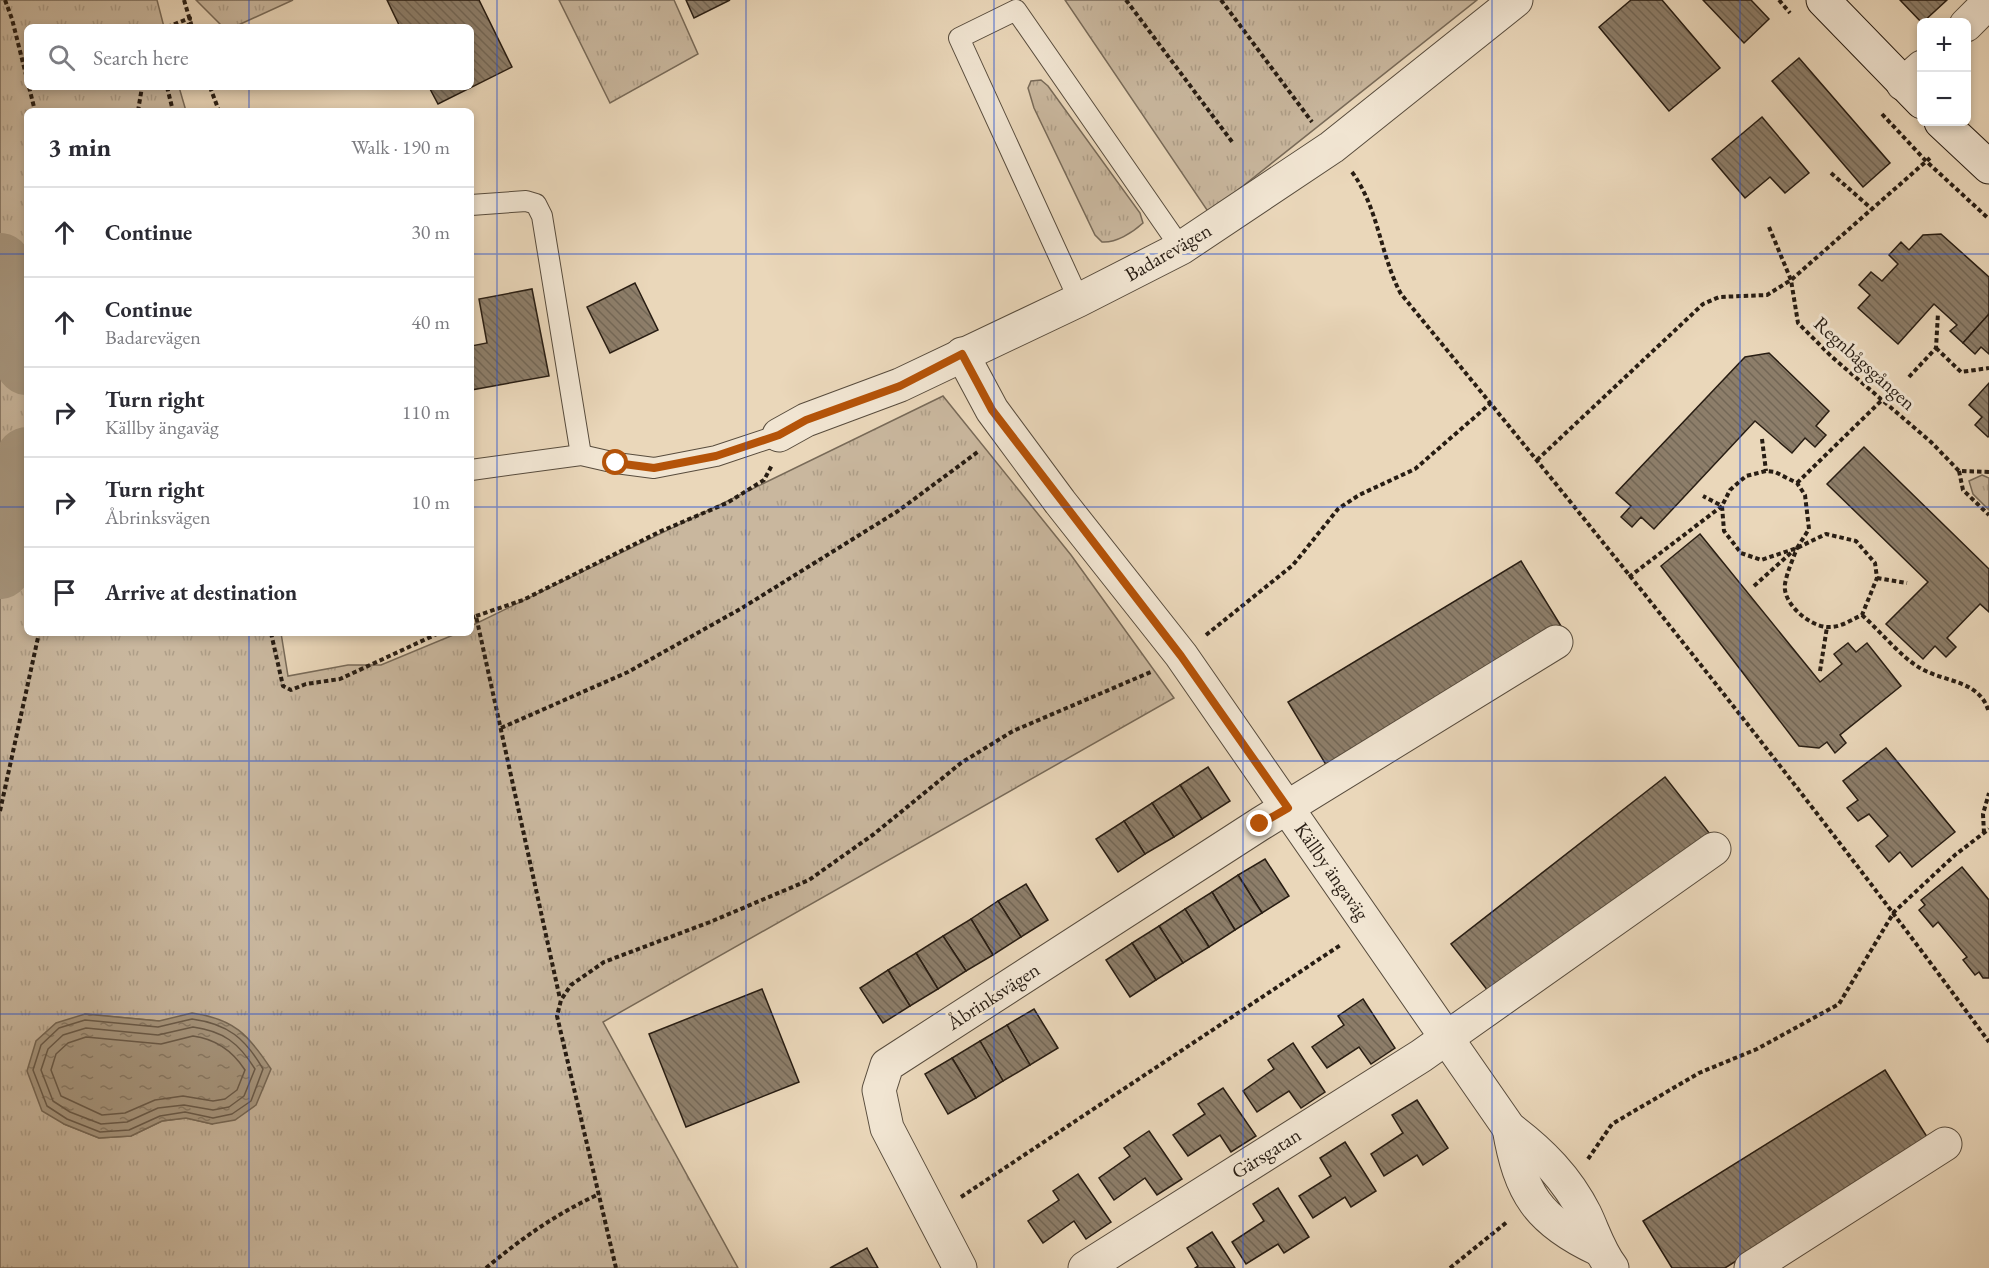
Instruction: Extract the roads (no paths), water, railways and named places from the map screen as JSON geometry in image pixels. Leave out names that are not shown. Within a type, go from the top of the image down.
[{"type":"street","name":"Badarevägen","points":[[779,435],[806,420],[900,386],[1181,248],[1332,147],[1516,0]]},
{"type":"street","points":[[1823,0],[1915,85]]},
{"type":"street","points":[[1948,129],[1989,167]]},
{"type":"street","name":"Källby ängaväg","points":[[962,354],[992,410],[1181,656],[1509,1128],[1532,1145],[1558,1171],[1585,1215],[1605,1258]]},
{"type":"street","name":"Åbrinksvägen","points":[[960,1268],[887,1128],[879,1090],[886,1065],[1288,808],[1556,642]]},
{"type":"street","name":"Gärsgatan","points":[[1085,1268],[1447,1037],[1714,849]]},
{"type":"street","name":"Källby ängaväg","points":[[1509,1128],[1515,1162],[1522,1182],[1547,1219],[1569,1236],[1605,1258]]},
{"type":"street","points":[[1750,1268],[1945,1144]]},
{"type":"lane","points":[[1079,300],[959,38],[1016,5],[1181,248]]},
{"type":"lane","points":[[474,205],[526,201],[536,204],[542,216],[581,455]]},
{"type":"lane","points":[[474,470],[581,455],[654,468],[716,456],[779,435]]},
{"type":"water","points":[[192,1013],[219,1019],[239,1030],[255,1046],[271,1069],[256,1105],[235,1120],[212,1124],[186,1118],[162,1121],[131,1136],[99,1138],[64,1124],[42,1111],[27,1071],[36,1041],[56,1023],[85,1014],[159,1021]]},
{"type":"waterway","points":[[0,264],[24,353]]},
{"type":"waterway","points":[[0,568],[9,541],[24,472]]}]
